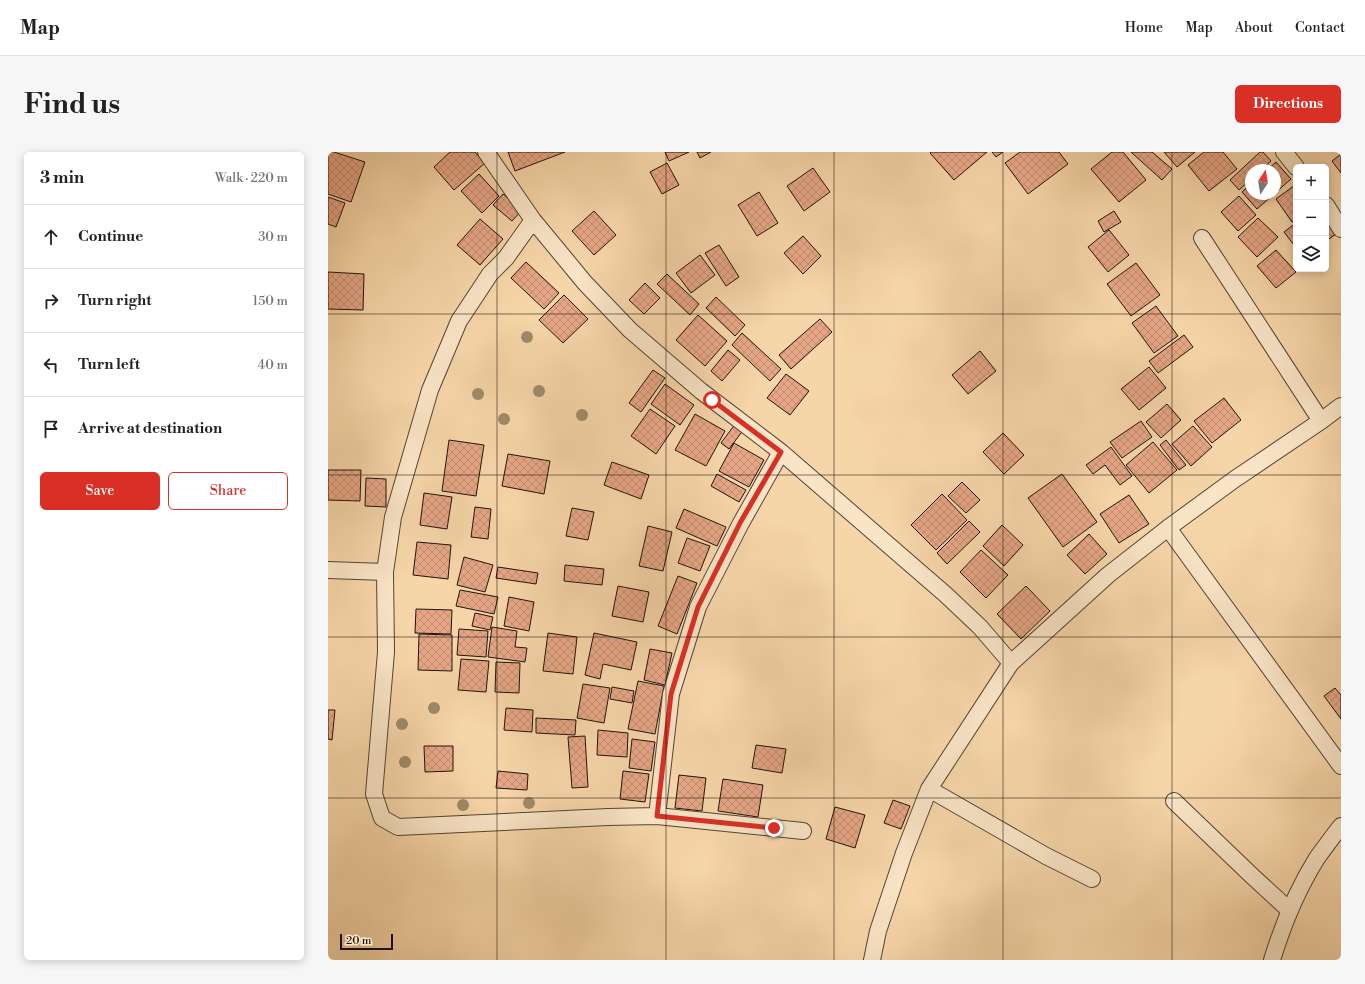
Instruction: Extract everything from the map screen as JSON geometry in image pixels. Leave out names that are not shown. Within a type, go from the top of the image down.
[{"type":"street","points":[[486,152],[533,220],[585,283],[630,330],[700,391],[781,452],[945,594],[980,627],[1011,663]]},
{"type":"street","points":[[1284,152],[1294,164]]},
{"type":"street","points":[[1329,210],[1341,229]]},
{"type":"street","points":[[533,220],[506,258],[490,274],[459,321],[433,384],[394,517],[385,572],[386,652],[374,794],[382,818],[398,827],[657,816],[803,830]]},
{"type":"street","points":[[1202,238],[1321,421]]},
{"type":"street","points":[[872,960],[878,930],[902,860],[929,789],[1011,663],[1108,576],[1168,528],[1235,479],[1341,406]]},
{"type":"street","points":[[657,816],[671,694],[698,607],[740,523],[781,452]]},
{"type":"street","points":[[1168,528],[1341,766]]},
{"type":"street","points":[[328,570],[385,572]]},
{"type":"street","points":[[929,789],[1046,856],[1092,879]]},
{"type":"street","points":[[1174,801],[1290,910]]},
{"type":"street","points":[[1272,960],[1281,931],[1290,910],[1317,859],[1341,826]]},
{"type":"building","points":[[328,152],[334,152],[365,162],[351,202],[328,194]]},
{"type":"building","points":[[450,152],[475,152],[485,163],[454,190],[434,167]]},
{"type":"building","points":[[508,152],[565,152],[515,171]]},
{"type":"building","points":[[665,152],[689,152],[669,161]]},
{"type":"building","points":[[697,152],[711,152],[700,158]]},
{"type":"building","points":[[987,152],[954,180],[930,153]]},
{"type":"building","points":[[992,152],[1003,152],[996,157]]},
{"type":"building","points":[[1020,152],[1059,152],[1068,164],[1028,194],[1005,163]]},
{"type":"building","points":[[1112,152],[1123,152],[1146,180],[1119,202],[1091,169]]},
{"type":"building","points":[[1131,152],[1152,152],[1172,169],[1162,180]]},
{"type":"building","points":[[1164,152],[1195,152],[1177,167]]},
{"type":"building","points":[[1204,152],[1223,152],[1237,169],[1209,191],[1188,165]]},
{"type":"building","points":[[1260,152],[1263,152],[1271,161],[1268,164],[1247,164]]},
{"type":"building","points":[[1341,154],[1341,173],[1332,161]]},
{"type":"building","points":[[667,163],[679,185],[662,194],[650,172]]},
{"type":"building","points":[[1245,166],[1245,184],[1239,190],[1230,180]]},
{"type":"building","points":[[813,168],[830,192],[804,211],[787,186]]},
{"type":"building","points":[[1281,168],[1291,179],[1281,188]]},
{"type":"building","points":[[479,174],[499,196],[482,213],[461,191]]},
{"type":"building","points":[[1293,186],[1292,222],[1277,200],[1281,200],[1281,195]]},
{"type":"building","points":[[759,192],[778,223],[757,236],[738,205]]},
{"type":"building","points":[[503,194],[522,210],[512,221],[493,205]]},
{"type":"building","points":[[1239,196],[1256,215],[1238,231],[1221,212]]},
{"type":"building","points":[[328,197],[345,203],[336,227],[328,224]]},
{"type":"building","points":[[1249,200],[1267,200],[1257,209]]},
{"type":"building","points":[[594,211],[616,235],[594,255],[572,231]]},
{"type":"building","points":[[1114,211],[1121,222],[1104,232],[1098,221]]},
{"type":"building","points":[[1258,218],[1278,237],[1257,257],[1238,237]]},
{"type":"building","points":[[480,219],[503,239],[480,265],[457,245]]},
{"type":"building","points":[[1329,224],[1336,234],[1329,239]]},
{"type":"building","points":[[1293,225],[1293,244],[1284,232]]},
{"type":"building","points":[[1109,230],[1129,255],[1108,272],[1088,247]]},
{"type":"building","points":[[803,236],[821,256],[803,274],[784,253]]},
{"type":"building","points":[[719,245],[739,277],[726,286],[705,253]]},
{"type":"building","points":[[1276,250],[1293,269],[1293,272],[1296,272],[1276,288],[1257,266]]},
{"type":"building","points":[[700,255],[715,275],[691,293],[676,273]]},
{"type":"building","points":[[526,262],[559,293],[544,309],[511,278]]},
{"type":"building","points":[[1136,263],[1160,295],[1131,316],[1107,284]]},
{"type":"building","points":[[328,272],[364,274],[363,310],[328,309]]},
{"type":"building","points":[[667,274],[699,304],[690,315],[657,284]]},
{"type":"building","points":[[645,283],[660,298],[644,314],[629,300]]},
{"type":"building","points":[[564,295],[588,319],[563,343],[539,320]]},
{"type":"building","points":[[716,297],[745,325],[735,336],[706,308]]},
{"type":"building","points":[[1156,306],[1178,336],[1154,353],[1132,323]]},
{"type":"building","points":[[698,315],[727,341],[705,366],[676,340]]},
{"type":"building","points":[[820,319],[832,332],[791,369],[779,355]]},
{"type":"building","points":[[742,333],[781,369],[770,381],[732,345]]},
{"type":"building","points":[[1184,335],[1193,347],[1158,373],[1149,361]]},
{"type":"building","points":[[728,350],[740,360],[722,381],[711,371]]},
{"type":"building","points":[[980,351],[996,371],[968,394],[952,375]]},
{"type":"building","points":[[1149,367],[1166,388],[1139,410],[1121,389]]},
{"type":"building","points":[[653,370],[665,378],[641,412],[629,403]]},
{"type":"building","points":[[786,374],[809,391],[790,415],[767,398]]},
{"type":"building","points":[[665,384],[694,405],[680,425],[651,404]]},
{"type":"building","points":[[1224,398],[1241,420],[1212,443],[1194,421]]},
{"type":"building","points":[[1167,404],[1181,420],[1161,438],[1146,422]]},
{"type":"building","points":[[650,409],[675,426],[656,454],[631,436]]},
{"type":"building","points":[[695,414],[725,431],[706,466],[675,450]]},
{"type":"building","points":[[1141,421],[1152,437],[1122,458],[1110,442]]},
{"type":"building","points":[[736,423],[744,429],[729,449],[721,443]]},
{"type":"building","points":[[1193,426],[1212,447],[1191,466],[1172,444]]},
{"type":"building","points":[[1003,433],[1024,455],[1004,474],[983,452]]},
{"type":"building","points":[[449,440],[484,445],[476,496],[442,491]]},
{"type":"building","points":[[1166,440],[1186,465],[1179,470],[1160,445]]},
{"type":"building","points":[[1153,442],[1177,470],[1149,493],[1126,465]]},
{"type":"building","points":[[734,443],[764,460],[749,487],[719,471]]},
{"type":"building","points":[[1111,447],[1132,476],[1120,485],[1105,465],[1093,474],[1086,465]]},
{"type":"building","points":[[508,454],[550,461],[544,494],[502,486]]},
{"type":"building","points":[[612,462],[649,475],[641,499],[604,485]]},
{"type":"building","points":[[328,470],[361,470],[360,501],[328,500]]},
{"type":"building","points":[[717,474],[746,490],[739,502],[711,486]]},
{"type":"building","points":[[1062,474],[1097,522],[1063,547],[1028,498]]},
{"type":"building","points":[[366,478],[386,479],[386,507],[365,506]]},
{"type":"building","points":[[962,482],[980,500],[966,513],[948,496]]},
{"type":"building","points":[[424,493],[452,497],[447,529],[420,525]]},
{"type":"building","points":[[942,494],[967,520],[936,550],[911,525]]},
{"type":"building","points":[[1129,495],[1149,524],[1119,543],[1100,514]]},
{"type":"building","points":[[475,507],[491,509],[488,539],[471,537]]},
{"type":"building","points":[[572,508],[594,512],[588,540],[566,536]]},
{"type":"building","points":[[684,509],[726,527],[717,546],[676,528]]},
{"type":"building","points":[[969,521],[980,532],[947,564],[937,553]]},
{"type":"building","points":[[1002,525],[1023,545],[1004,566],[983,546]]},
{"type":"building","points":[[648,526],[672,532],[663,571],[639,566]]},
{"type":"building","points":[[1089,534],[1107,554],[1085,574],[1067,555]]},
{"type":"building","points":[[687,538],[710,546],[700,571],[678,563]]},
{"type":"building","points":[[417,542],[451,545],[448,579],[413,575]]},
{"type":"building","points":[[981,550],[1008,575],[986,598],[960,572]]},
{"type":"building","points":[[464,557],[493,565],[485,592],[457,585]]},
{"type":"building","points":[[565,565],[604,569],[602,585],[564,581]]},
{"type":"building","points":[[498,567],[538,573],[536,584],[496,578]]},
{"type":"building","points":[[678,576],[697,583],[677,634],[658,626]]},
{"type":"building","points":[[618,586],[649,592],[643,622],[612,616]]},
{"type":"building","points":[[1026,586],[1050,611],[1021,639],[997,614]]},
{"type":"building","points":[[460,590],[498,597],[494,614],[456,606]]},
{"type":"building","points":[[509,597],[534,602],[529,631],[504,626]]},
{"type":"building","points":[[416,609],[452,610],[451,634],[415,633]]},
{"type":"building","points":[[475,613],[493,617],[490,630],[472,626]]},
{"type":"building","points":[[492,627],[517,631],[515,647],[527,648],[525,662],[488,657]]},
{"type":"building","points":[[459,629],[488,631],[486,657],[457,655]]},
{"type":"building","points":[[548,633],[577,637],[573,674],[543,671]]},
{"type":"building","points":[[594,633],[637,642],[631,670],[603,664],[600,679],[585,675]]},
{"type":"building","points":[[419,634],[452,635],[452,671],[418,670]]},
{"type":"building","points":[[650,649],[672,653],[665,685],[644,680]]},
{"type":"building","points":[[461,659],[489,661],[486,692],[458,690]]},
{"type":"building","points":[[496,662],[520,663],[519,693],[495,692]]},
{"type":"building","points":[[638,681],[664,686],[655,734],[628,729]]},
{"type":"building","points":[[583,684],[610,688],[604,723],[577,718]]},
{"type":"building","points":[[612,687],[634,691],[632,703],[610,699]]},
{"type":"building","points":[[1335,688],[1341,695],[1341,719],[1324,696]]},
{"type":"building","points":[[506,708],[533,710],[532,732],[504,730]]},
{"type":"building","points":[[328,710],[335,710],[332,740],[328,739]]},
{"type":"building","points":[[536,718],[576,720],[575,735],[536,733]]},
{"type":"building","points":[[598,730],[628,733],[627,757],[597,755]]},
{"type":"building","points":[[585,736],[588,787],[572,788],[568,737]]},
{"type":"building","points":[[632,739],[655,742],[651,771],[629,768]]},
{"type":"building","points":[[756,745],[786,749],[782,773],[752,768]]},
{"type":"building","points":[[424,746],[453,746],[453,771],[425,772]]},
{"type":"building","points":[[498,771],[528,774],[527,790],[496,788]]},
{"type":"building","points":[[623,771],[649,774],[645,802],[620,799]]},
{"type":"building","points":[[679,775],[706,778],[702,811],[675,808]]},
{"type":"building","points":[[723,779],[763,785],[758,817],[718,811]]},
{"type":"building","points":[[893,800],[910,806],[901,829],[884,823]]},
{"type":"building","points":[[835,807],[865,815],[855,848],[826,839]]},
{"type":"route","points":[[712,400],[781,452],[740,523],[720,566],[698,607],[671,694],[657,816],[774,828]]}]
